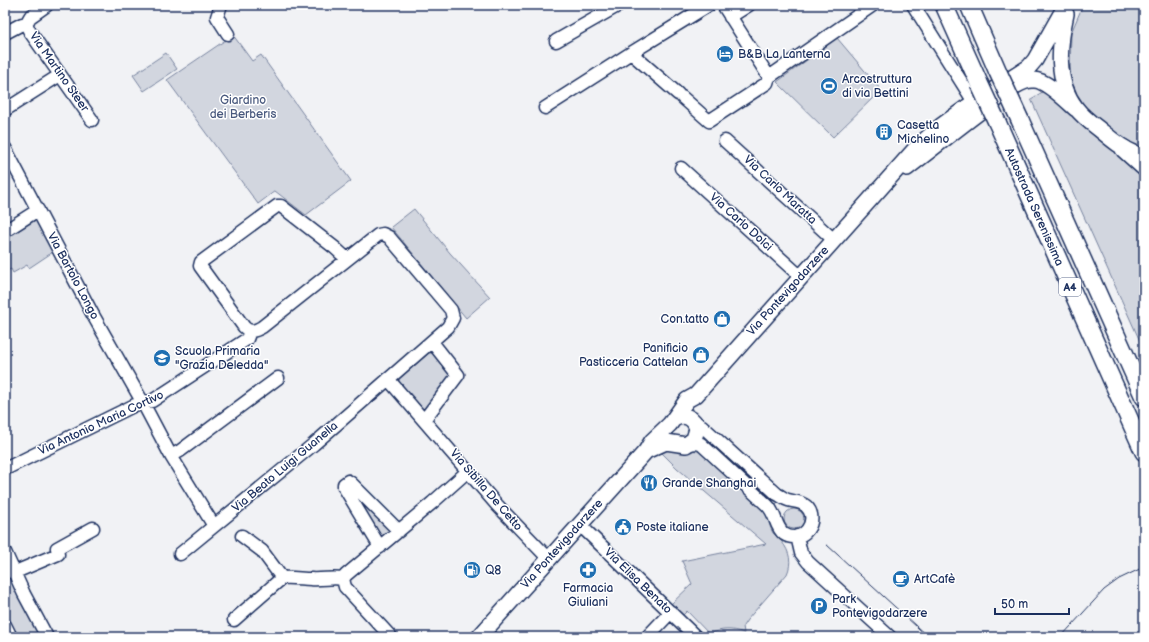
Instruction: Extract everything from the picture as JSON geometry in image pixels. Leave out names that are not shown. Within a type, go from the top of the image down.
[{"type":"highway","name":"Autostrada Serenissima","points":[[944,5],[1144,452]]},
{"type":"highway","name":"Autostrada Serenissima","points":[[969,5],[1144,397]]},
{"type":"highway","points":[[1124,149],[1144,166]]},
{"type":"main road","name":"Via Pontevigodarzere","points":[[479,637],[646,452],[652,440],[672,421],[687,400],[696,395],[917,147],[941,126],[974,102],[1029,67],[1035,60],[1067,5]]},
{"type":"main road","points":[[1067,5],[1060,55],[1065,88],[1076,109]]},
{"type":"main road","name":"Via Pontevigodarzere","points":[[881,188],[951,133],[1016,86],[1026,81],[1033,80],[1041,82],[1124,149],[1144,157]]},
{"type":"main road","name":"Via Pontevigodarzere","points":[[646,452],[662,443],[682,443],[694,439],[697,433],[690,411],[696,395]]},
{"type":"main road","points":[[682,443],[669,435],[668,429],[672,421],[679,416],[685,416],[694,421]]},
{"type":"street","points":[[221,5],[217,17],[228,34]]},
{"type":"street","points":[[556,41],[619,5]]},
{"type":"street","points":[[545,108],[709,5]]},
{"type":"street","points":[[723,5],[769,77]]},
{"type":"street","points":[[730,17],[749,5]]},
{"type":"street","points":[[631,53],[708,121],[767,83],[769,77],[873,5]]},
{"type":"street","points":[[913,5],[974,102]]},
{"type":"street","points":[[5,33],[22,24],[26,24],[30,17],[42,6]]},
{"type":"street","name":"Via Martino Steer","points":[[26,24],[30,32],[92,120]]},
{"type":"street","points":[[5,110],[60,75]]},
{"type":"street","name":"Via Carlo Maratta","points":[[725,140],[834,240]]},
{"type":"street","name":"Via Bartolo Longo","points":[[5,148],[93,315],[171,456],[214,526]]},
{"type":"street","name":"Via Carlo Dolci","points":[[681,168],[801,277]]},
{"type":"street","points":[[250,331],[244,327],[200,266],[201,262],[277,206],[281,206],[342,253],[347,259]]},
{"type":"street","points":[[5,231],[38,210]]},
{"type":"street","name":"Via Antonio Maria Cortivo","points":[[5,469],[121,411],[135,405],[152,401],[211,364],[247,339],[250,331],[262,327],[378,234],[389,236],[451,310],[453,318],[451,323],[432,342]]},
{"type":"street","points":[[388,379],[432,342],[458,375],[424,420]]},
{"type":"street","points":[[171,456],[180,451],[278,378]]},
{"type":"street","name":"Via Sibilla De Cetto","points":[[388,379],[497,505],[549,559]]},
{"type":"street","name":"Via Beato Luigi Guanella","points":[[180,554],[314,444],[388,379]]},
{"type":"street","points":[[682,443],[696,443],[703,446],[771,508],[778,528],[784,534],[798,536],[804,534],[809,528],[812,517],[804,504],[792,501],[777,494],[694,421]]},
{"type":"street","points":[[343,579],[468,471]]},
{"type":"street","points":[[380,547],[344,487],[346,482],[348,481],[351,483],[399,531]]},
{"type":"street","points":[[776,521],[777,513],[781,506],[792,501]]},
{"type":"street","name":"Via Elisa Benato","points":[[580,525],[696,637]]},
{"type":"street","points":[[14,573],[58,554],[57,548],[93,528]]},
{"type":"street","points":[[242,536],[262,551],[282,578]]},
{"type":"street","points":[[798,536],[801,552],[808,562],[890,637]]},
{"type":"street","points":[[5,552],[14,573],[47,637]]},
{"type":"street","points":[[234,620],[282,578],[343,579]]},
{"type":"street","points":[[343,579],[345,587],[391,637]]},
{"type":"street","points":[[647,637],[671,612]]},
{"type":"street","points":[[5,625],[11,637]]},
{"type":"green space","points":[[1083,5],[1144,5],[1144,350],[1031,99],[1070,75],[1071,33]]},
{"type":"green space","name":"Giardino dei Berberis","points":[[233,35],[252,61],[261,55],[351,181],[306,215],[275,191],[258,204],[167,80]]},
{"type":"green space","name":"Arcostruttura di via Bettini","points":[[837,38],[881,90],[833,137],[777,82]]},
{"type":"green space","points":[[166,53],[177,69],[144,91],[133,75]]},
{"type":"green space","points":[[414,209],[450,253],[490,297],[466,318],[391,227]]},
{"type":"green space","points":[[36,220],[53,252],[29,268],[27,265],[13,273],[11,269],[5,272],[5,239]]},
{"type":"green space","points":[[429,353],[436,355],[450,375],[424,410],[421,409],[399,384],[399,379]]},
{"type":"green space","points":[[669,449],[678,452],[699,451],[762,507],[773,533],[782,542],[787,550],[790,562],[787,574],[747,620],[743,626],[744,633],[734,630],[726,630],[709,634],[687,611],[683,615],[671,604],[692,584],[682,561],[766,544],[677,468],[660,451]]},
{"type":"green space","points":[[735,460],[780,501],[774,507],[729,467]]},
{"type":"green space","points":[[358,497],[390,530],[380,539],[356,499]]},
{"type":"green space","points":[[794,509],[801,512],[804,519],[801,526],[794,529],[787,526],[784,519],[787,512]]},
{"type":"green space","points":[[5,556],[46,637],[5,637]]},
{"type":"tram line","points":[[827,545],[928,637]]},
{"type":"tram line","points":[[1061,637],[1104,590],[1119,579],[1144,567]]},
{"type":"place","name":"B&B La Lanterna","points":[[725,54]]},
{"type":"place","name":"Arcostruttura di via Bettini","points":[[829,86]]},
{"type":"place","name":"Casetta Michelino","points":[[884,132]]},
{"type":"place","name":"Con.tatto","points":[[722,319]]},
{"type":"place","name":"Panificio Pasticceria Cattelan","points":[[701,355]]},
{"type":"place","name":"Scuola Primaria \"Grazia Deledda\"","points":[[162,358]]},
{"type":"place","name":"Grande Shanghai","points":[[649,483]]},
{"type":"place","name":"Poste italiane","points":[[623,527]]},
{"type":"place","name":"Q8","points":[[472,570]]},
{"type":"place","name":"Farmacia Giuliani","points":[[588,570]]},
{"type":"place","name":"ArtCafè","points":[[901,579]]},
{"type":"place","name":"Park Pontevigodarzere","points":[[819,606]]}]
